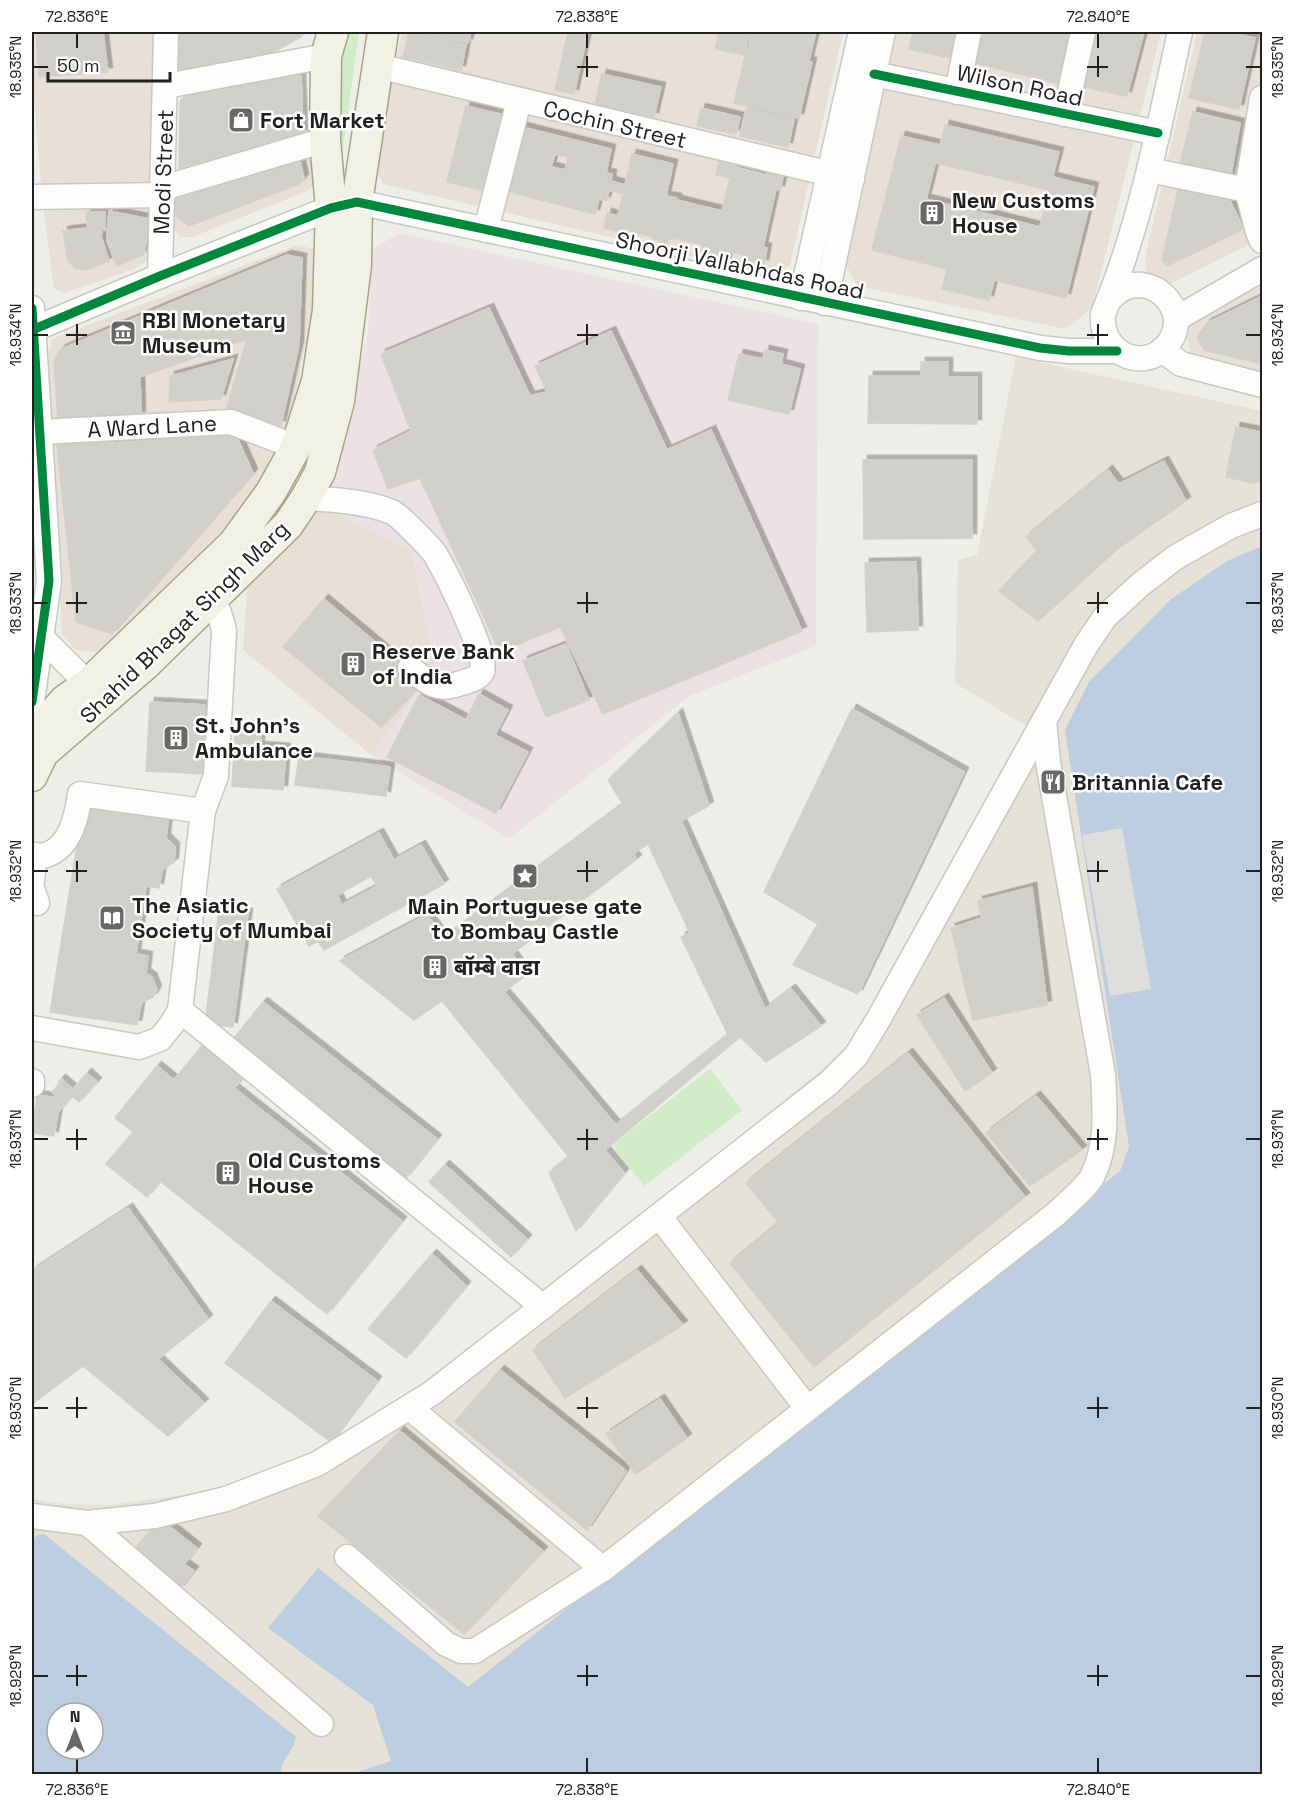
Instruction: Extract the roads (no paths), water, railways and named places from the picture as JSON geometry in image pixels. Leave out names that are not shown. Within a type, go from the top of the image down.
[{"type":"main road","name":"Shahid Bhagat Singh Marg","points":[[32,772],[43,753],[145,665],[205,588],[271,492],[296,447],[317,381],[344,205],[378,66],[383,32]]},
{"type":"main road","name":"Shahid Bhagat Singh Marg","points":[[32,737],[65,700],[288,525],[320,472],[339,401],[356,265],[344,205],[325,140],[329,44]]},
{"type":"street","name":"Modi Street","points":[[160,276],[166,32]]},
{"type":"street","points":[[825,303],[861,32]]},
{"type":"street","points":[[801,298],[874,74],[884,32]]},
{"type":"street","points":[[957,92],[969,32]]},
{"type":"street","points":[[1065,114],[1083,32]]},
{"type":"street","points":[[1108,301],[1120,290],[1132,285],[1154,288],[1165,295],[1174,309],[1176,319],[1173,336],[1157,354],[1142,358],[1129,357],[1117,351],[1106,338],[1102,314],[1149,170],[1180,32]]},
{"type":"street","points":[[166,86],[329,44]]},
{"type":"street","name":"Cochin Street","points":[[378,66],[841,177]]},
{"type":"street","name":"Wilson Road","points":[[874,74],[1158,133]]},
{"type":"street","points":[[1263,98],[1255,186],[1258,232],[1263,241]]},
{"type":"street","points":[[486,230],[519,101]]},
{"type":"street","points":[[32,197],[163,191],[325,140]]},
{"type":"street","points":[[1149,170],[1255,186]]},
{"type":"street","points":[[32,702],[42,638],[40,432],[32,323],[344,205]]},
{"type":"street","name":"Shoorji Vallabhdas Road","points":[[344,205],[486,230],[1040,348],[1069,351],[1117,351]]},
{"type":"street","points":[[1176,319],[1263,269]]},
{"type":"street","points":[[1162,350],[1181,364],[1263,385]]},
{"type":"street","name":"A Ward Lane","points":[[40,432],[231,422],[296,447]]},
{"type":"street","points":[[306,498],[352,502],[394,513],[434,552],[468,621],[483,661],[483,670],[472,680],[447,688],[433,686],[410,668]]},
{"type":"street","points":[[32,1516],[87,1523],[155,1516],[226,1499],[317,1464],[432,1393],[829,1083],[856,1056],[884,1010],[1086,645],[1112,611],[1141,584],[1176,557],[1231,526],[1263,514]]},
{"type":"street","points":[[32,1028],[139,1047],[160,1039],[180,1010],[203,811],[216,776],[224,631],[219,608],[205,588]]},
{"type":"street","points":[[42,638],[88,684]]},
{"type":"street","points":[[347,1557],[446,1644],[461,1651],[475,1651],[603,1569],[1056,1214],[1092,1178],[1103,1146],[1105,1110],[1103,1075],[1048,762],[1044,721]]},
{"type":"street","points":[[33,891],[33,856],[46,855],[60,846],[76,820],[80,794],[203,811]]},
{"type":"street","points":[[180,1010],[543,1306]]},
{"type":"street","points":[[659,1216],[807,1408]]},
{"type":"street","points":[[410,1408],[603,1569]]},
{"type":"street","points":[[87,1523],[321,1724]]},
{"type":"water","points":[[1262,546],[1262,1774],[351,1774],[391,1761],[373,1705],[268,1628],[318,1568],[468,1687],[1120,1171],[1129,1147],[1065,730],[1089,682],[1170,600],[1227,561]]},
{"type":"water","points":[[44,1534],[296,1737],[282,1767],[283,1774],[32,1774],[32,1541],[37,1535]]},
{"type":"place","name":"Fort Market","points":[[241,120]]},
{"type":"place","name":"New Customs House","points":[[932,213]]},
{"type":"place","name":"RBI Monetary Museum","points":[[123,333]]},
{"type":"place","name":"Reserve Bank of India","points":[[353,664]]},
{"type":"place","name":"St. John's Ambulance","points":[[176,738]]},
{"type":"place","name":"Britannia Cafe","points":[[1053,782]]},
{"type":"place","name":"Main Portuguese gate to Bombay Castle","points":[[525,876]]},
{"type":"place","name":"The Asiatic Society of Mumbai","points":[[112,918]]},
{"type":"place","name":"बॉम्बे वाडा","points":[[435,967]]},
{"type":"place","name":"Old Customs House","points":[[228,1173]]}]
